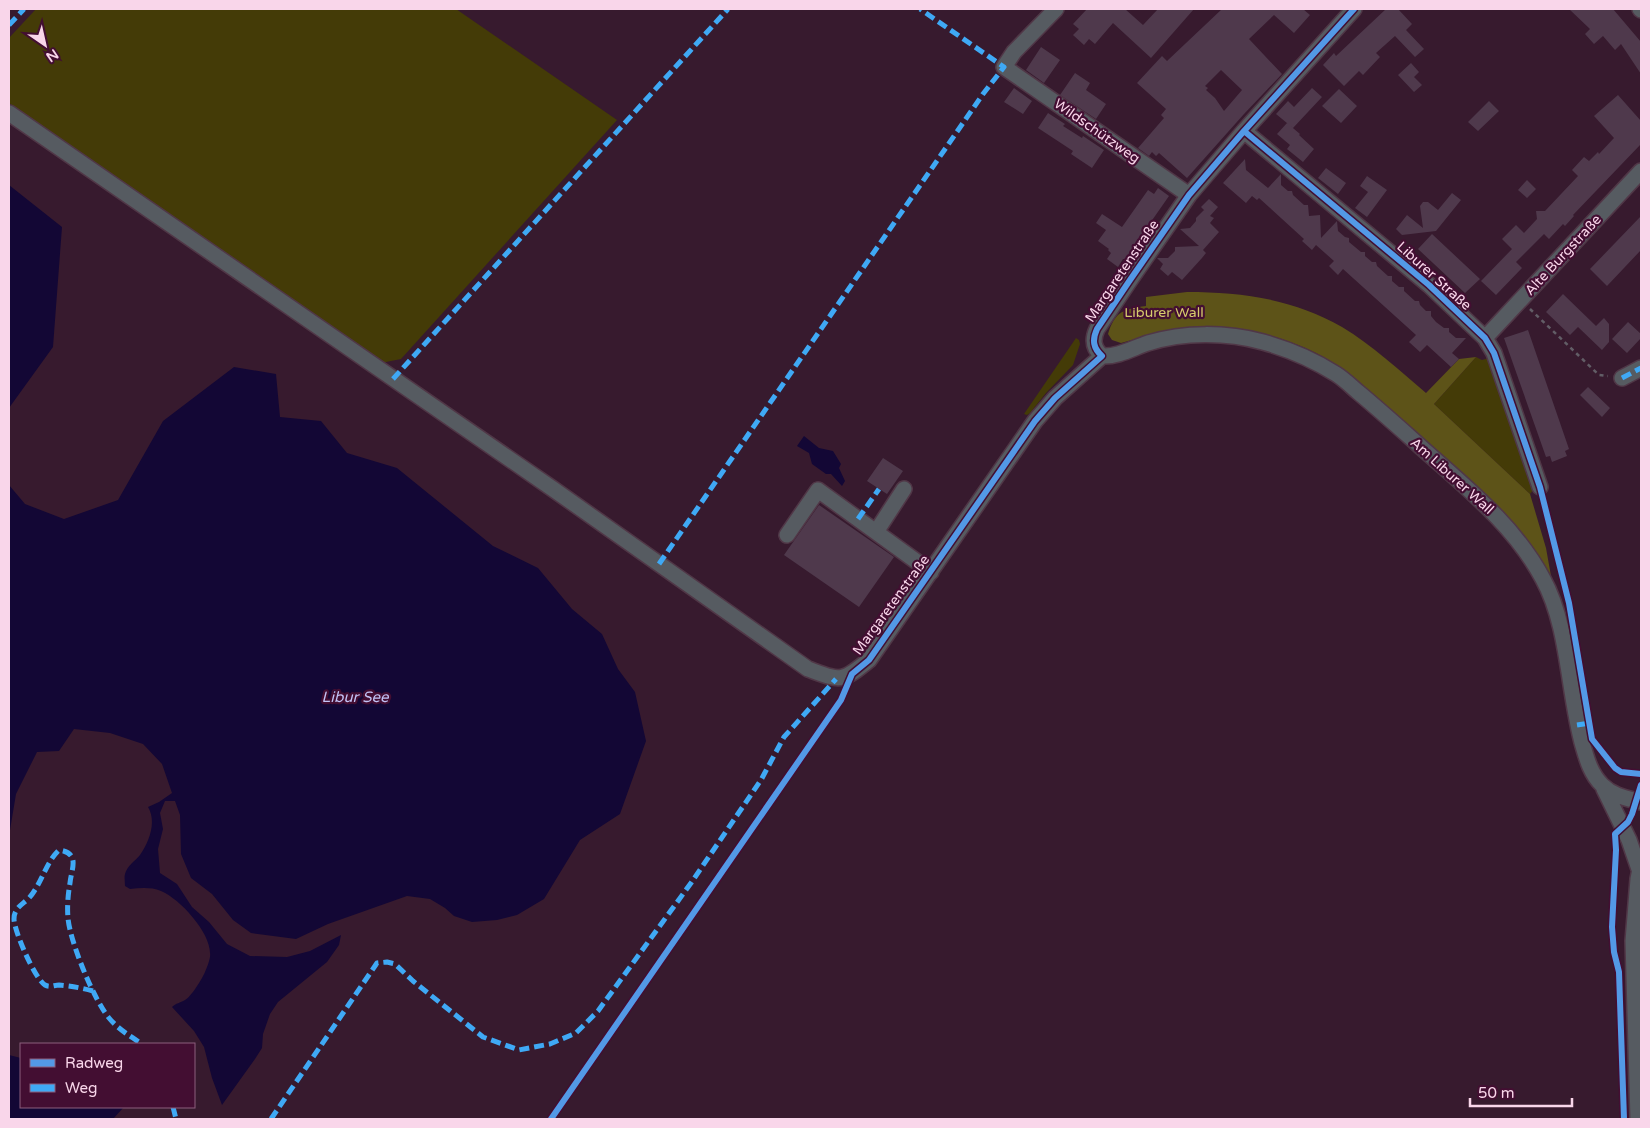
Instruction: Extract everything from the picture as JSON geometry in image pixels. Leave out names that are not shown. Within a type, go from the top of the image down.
[{"type":"street","name":"Wildschützweg","points":[[1056,9],[1014,52],[1004,67],[1189,194]]},
{"type":"street","name":"Margaretenstraße","points":[[9,113],[553,489],[808,669],[836,679],[852,674],[869,660],[1035,421],[1055,398],[1102,356],[1096,350],[1094,344],[1093,337],[1097,329],[1189,194],[1354,9]]},
{"type":"street","name":"Liburer Straße","points":[[1244,131],[1429,285],[1485,338],[1494,353],[1540,487]]},
{"type":"street","name":"Alte Burgstraße","points":[[1485,338],[1641,171]]},
{"type":"street","name":"Am Liburer Wall","points":[[1102,356],[1109,357],[1149,343],[1179,337],[1210,335],[1238,337],[1262,342],[1306,358],[1336,375],[1377,408],[1504,523],[1529,555],[1544,579],[1553,603],[1561,632],[1577,725],[1590,770],[1603,786],[1615,795],[1641,802]]},
{"type":"street","points":[[1622,378],[1641,368]]},
{"type":"street","points":[[876,532],[904,489]]},
{"type":"street","points":[[787,535],[818,490],[931,572]]},
{"type":"street","points":[[1603,786],[1640,868],[1633,941],[1638,1119]]},
{"type":"path","points":[[1521,300],[1599,375],[1622,378]]},
{"type":"shaded area","points":[[36,9],[456,9],[617,120],[401,359],[381,363],[9,103],[9,38]]},
{"type":"shaded area","points":[[1076,338],[1080,344],[1073,365],[1030,413],[1024,414]]},
{"type":"shaded area","points":[[1476,357],[1482,360],[1489,358],[1535,488],[1530,494],[1434,404]]},
{"type":"green space","name":"Liburer Wall","points":[[1187,292],[1207,292],[1267,299],[1324,317],[1364,342],[1426,393],[1459,359],[1476,357],[1434,404],[1530,494],[1546,548],[1551,576],[1537,553],[1521,533],[1486,495],[1364,386],[1329,360],[1288,341],[1269,335],[1230,328],[1198,327],[1178,329],[1121,343],[1112,340],[1108,334],[1114,320],[1121,312],[1146,306],[1146,297]]},
{"type":"water","points":[[9,185],[62,227],[53,347],[9,408]]},
{"type":"water","name":"Libur See","points":[[234,367],[276,374],[280,417],[321,421],[347,453],[397,468],[493,546],[538,568],[572,609],[602,634],[618,669],[635,692],[646,741],[620,814],[580,840],[544,899],[517,915],[497,920],[472,922],[454,916],[430,899],[407,896],[328,924],[296,939],[251,933],[233,920],[212,894],[191,878],[181,854],[180,815],[175,801],[165,801],[160,813],[163,829],[158,849],[160,873],[177,884],[192,907],[209,922],[227,944],[250,956],[287,957],[310,951],[341,935],[339,945],[327,962],[278,1002],[270,1014],[263,1034],[262,1048],[222,1105],[212,1078],[204,1047],[194,1031],[172,1007],[185,1000],[199,983],[209,962],[209,945],[200,926],[193,917],[169,895],[153,889],[130,889],[125,886],[126,871],[140,855],[151,832],[152,819],[148,807],[172,793],[162,764],[143,744],[110,733],[74,729],[59,751],[37,752],[16,794],[9,832],[9,485],[25,504],[64,519],[118,500],[163,421]]},
{"type":"water","points":[[804,436],[819,448],[833,451],[841,464],[839,468],[845,481],[842,486],[831,474],[826,474],[812,464],[809,453],[797,446]]},
{"type":"water","points":[[9,1055],[20,1058],[20,1108],[123,1108],[113,1119],[9,1119]]},
{"type":"building","points":[[1087,9],[1125,9],[1143,25],[1158,9],[1194,9],[1151,58],[1113,23],[1095,44],[1089,39],[1084,45],[1073,35],[1079,29],[1073,24]]},
{"type":"building","points":[[1222,9],[1303,9],[1310,15],[1294,33],[1274,15],[1249,39],[1282,74],[1187,178],[1159,153],[1156,156],[1152,152],[1149,156],[1138,148],[1164,118],[1161,115],[1166,109],[1137,83],[1162,56],[1167,61]],"holes":[[[1221,70],[1242,90],[1224,111],[1215,98],[1206,90],[1208,88],[1205,86]]]},
{"type":"building","points":[[1386,9],[1398,9],[1412,24],[1406,30],[1424,49],[1415,57],[1395,36],[1376,53],[1380,57],[1363,75],[1359,71],[1344,86],[1323,65],[1334,53],[1336,56]]},
{"type":"building","points":[[1569,9],[1613,9],[1641,42],[1641,74],[1621,44],[1615,50],[1603,36],[1594,44],[1585,34],[1590,29]]},
{"type":"building","points":[[1041,47],[1060,60],[1044,83],[1026,70]]},
{"type":"building","points":[[1411,63],[1419,72],[1414,77],[1422,85],[1414,92],[1398,75]]},
{"type":"building","points":[[1075,73],[1090,83],[1086,90],[1106,104],[1096,119],[1060,95]]},
{"type":"building","points":[[1014,88],[1032,101],[1023,114],[1004,102]]},
{"type":"building","points":[[1312,88],[1322,97],[1293,128],[1276,114],[1288,101],[1294,107]]},
{"type":"building","points":[[1339,89],[1357,106],[1341,123],[1322,106]]},
{"type":"building","points":[[1618,95],[1641,121],[1641,144],[1573,215],[1565,226],[1563,224],[1549,239],[1544,234],[1516,262],[1522,268],[1496,295],[1481,281],[1512,249],[1502,239],[1516,225],[1524,233],[1537,219],[1536,211],[1545,211],[1578,176],[1572,170],[1584,157],[1589,161],[1598,152],[1599,154],[1614,138],[1594,116]]},
{"type":"building","points":[[1489,101],[1499,111],[1478,131],[1468,122]]},
{"type":"building","points":[[1048,113],[1065,124],[1063,126],[1104,150],[1092,168],[1071,154],[1073,151],[1038,128]]},
{"type":"building","points":[[1287,123],[1314,149],[1303,162],[1287,149],[1290,145],[1277,134]]},
{"type":"building","points":[[1245,159],[1246,170],[1268,188],[1281,174],[1281,185],[1288,191],[1292,191],[1293,195],[1304,205],[1308,205],[1309,216],[1320,215],[1321,238],[1337,221],[1338,231],[1349,238],[1349,242],[1361,252],[1365,252],[1365,256],[1372,262],[1376,262],[1377,266],[1388,276],[1392,276],[1392,281],[1399,287],[1404,287],[1404,291],[1415,301],[1419,301],[1426,311],[1431,311],[1431,316],[1436,322],[1444,328],[1449,328],[1449,332],[1456,338],[1466,338],[1452,353],[1459,359],[1451,367],[1427,345],[1420,352],[1409,342],[1416,335],[1343,269],[1338,275],[1329,266],[1334,261],[1316,245],[1312,250],[1302,241],[1304,239],[1259,198],[1257,200],[1252,196],[1246,203],[1223,183]]},
{"type":"building","points":[[1326,168],[1346,183],[1338,194],[1318,178]]},
{"type":"building","points":[[1367,176],[1387,190],[1367,217],[1355,208],[1368,192],[1360,186]]},
{"type":"building","points":[[1527,180],[1536,189],[1527,198],[1518,190]]},
{"type":"building","points":[[1158,188],[1169,196],[1118,267],[1107,259],[1111,253],[1109,249],[1098,241],[1106,230],[1096,223],[1102,214],[1122,227],[1148,190],[1154,194]]},
{"type":"building","points":[[1452,193],[1461,200],[1436,231],[1402,235],[1396,229],[1407,215],[1423,228],[1420,206],[1423,202],[1428,202],[1438,210]]},
{"type":"building","points":[[1209,199],[1218,207],[1210,216],[1214,218],[1210,223],[1219,232],[1203,250],[1206,253],[1182,280],[1172,272],[1168,276],[1160,269],[1163,264],[1157,258],[1168,258],[1175,251],[1175,247],[1199,246],[1180,229],[1190,228],[1204,210],[1201,207]]},
{"type":"building","points":[[1641,216],[1641,250],[1607,286],[1590,269]]},
{"type":"building","points":[[1432,234],[1480,279],[1465,293],[1418,249]]},
{"type":"building","points":[[1563,294],[1596,326],[1604,318],[1609,324],[1609,342],[1602,350],[1578,327],[1570,335],[1546,312]]},
{"type":"building","points":[[1628,322],[1641,334],[1641,338],[1627,353],[1612,339]]},
{"type":"building","points":[[1528,330],[1569,449],[1565,451],[1567,456],[1552,462],[1550,456],[1546,457],[1504,338]]},
{"type":"building","points":[[1588,387],[1610,408],[1602,417],[1580,395]]},
{"type":"building","points":[[883,458],[903,471],[887,494],[867,481]]},
{"type":"building","points":[[819,505],[894,557],[859,607],[784,555]]},
{"type":"marked path","points":[[9,25],[24,9]]},
{"type":"marked path","points":[[393,379],[728,9]]},
{"type":"marked path","points":[[659,564],[983,94],[1004,67],[920,9]]},
{"type":"marked path","points":[[1622,378],[1641,368]]},
{"type":"marked path","points":[[858,519],[879,489]]},
{"type":"marked path","points":[[271,1119],[377,963],[387,962],[395,964],[413,981],[483,1037],[519,1050],[550,1044],[576,1033],[598,1011],[691,883],[761,780],[784,737],[836,679]]},
{"type":"marked path","points":[[1577,725],[1590,723]]},
{"type":"marked path","points":[[93,991],[68,986],[45,985],[31,965],[15,925],[14,915],[17,909],[33,893],[54,855],[59,850],[66,852],[72,858],[73,868],[69,887],[68,918],[73,941],[84,970],[103,1010],[109,1018],[120,1029],[141,1043]]},
{"type":"marked path","points":[[173,1108],[176,1119]]},
{"type":"cycle path","points":[[551,1119],[841,700],[852,674],[869,660],[1035,421],[1055,398],[1102,356],[1094,344],[1097,329],[1189,195],[1354,9]]},
{"type":"cycle path","points":[[1244,131],[1429,285],[1485,338],[1494,353],[1540,487],[1569,603],[1592,739],[1615,768],[1621,772],[1641,774]]},
{"type":"cycle path","points":[[1624,1119],[1619,972],[1614,952],[1612,927],[1616,850],[1615,834],[1628,822],[1641,785]]}]
